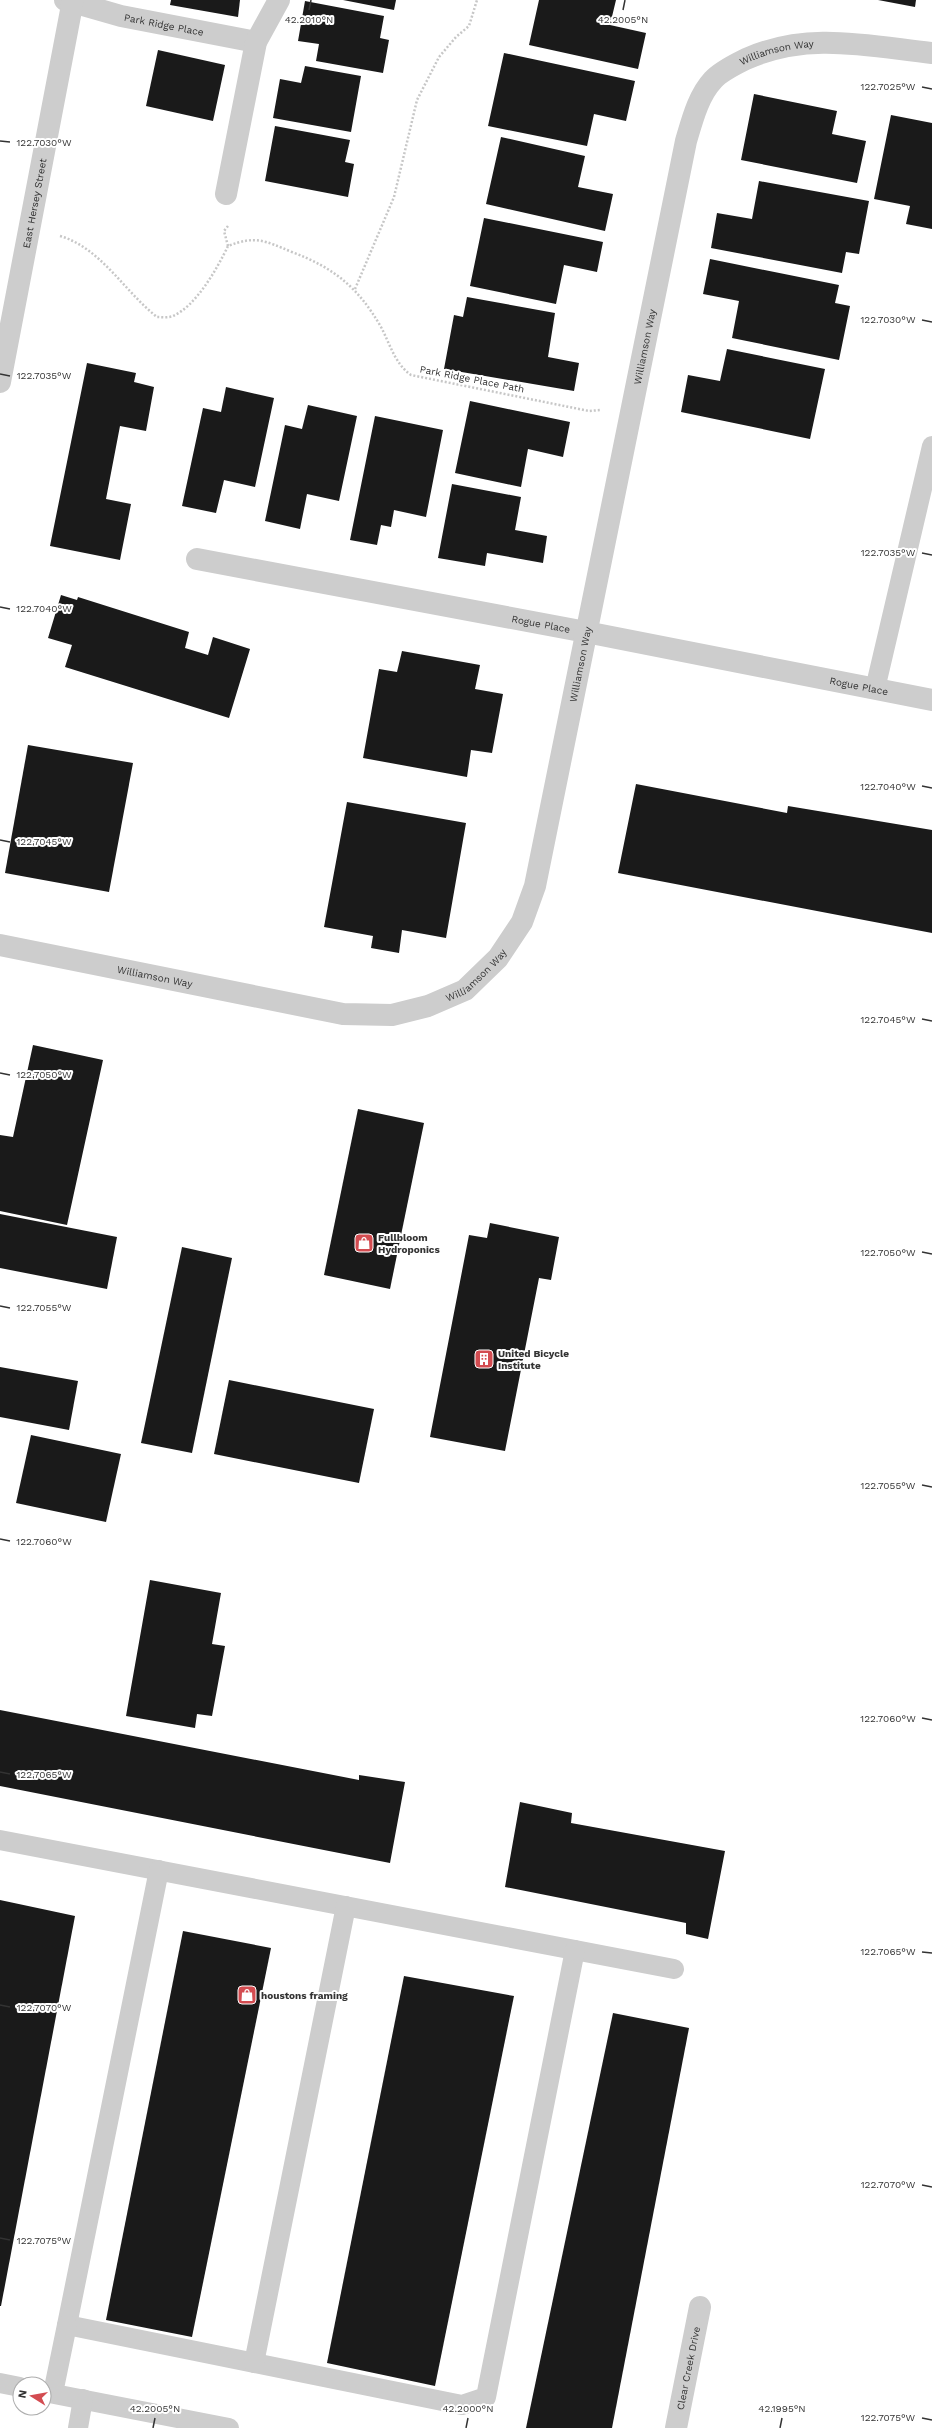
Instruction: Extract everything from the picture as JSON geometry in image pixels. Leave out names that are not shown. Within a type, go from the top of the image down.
[{"type":"street","points":[[226,194],[256,42],[279,0]]},
{"type":"street","name":"Park Ridge Place","points":[[70,1],[121,16],[256,42]]},
{"type":"street","name":"East Hersey Street","points":[[0,382],[70,1]]},
{"type":"street","name":"Williamson Way","points":[[0,945],[344,1014],[392,1015],[428,1006],[465,990],[498,958],[522,922],[535,886],[686,141],[697,107],[713,80],[737,63],[766,50],[796,43],[828,42],[932,53]]},
{"type":"street","name":"Rogue Place","points":[[197,559],[586,632],[932,700]]},
{"type":"street","name":"Clear Creek Drive","points":[[676,2428],[700,2307]]},
{"type":"lane","points":[[875,689],[932,446]]},
{"type":"lane","points":[[0,1840],[674,1969]]},
{"type":"lane","points":[[52,2381],[67,2325],[159,1870]]},
{"type":"lane","points":[[254,2363],[346,1906]]},
{"type":"lane","points":[[67,2325],[462,2405],[486,2397],[575,1950]]},
{"type":"lane","points":[[0,2383],[12,2385]]},
{"type":"lane","points":[[52,2393],[173,2422],[229,2428]]},
{"type":"lane","points":[[78,2428],[83,2399]]},
{"type":"path","points":[[355,289],[394,197],[417,100],[439,57],[456,37],[469,26],[477,0]]},
{"type":"path","name":"Park Ridge Place Path","points":[[29,226],[75,240],[86,247],[139,303],[157,317],[171,316],[186,308],[217,268],[228,246],[246,239],[266,241],[320,263],[355,289],[380,326],[402,369],[411,375],[589,411],[632,408]]},
{"type":"building","points":[[171,0],[240,0],[238,17],[170,5]]},
{"type":"building","points":[[343,0],[396,0],[394,10]]},
{"type":"building","points":[[539,0],[616,0],[610,25],[646,33],[638,69],[529,45]]},
{"type":"building","points":[[878,0],[916,0],[915,7]]},
{"type":"building","points":[[305,1],[384,16],[380,38],[389,40],[383,73],[316,61],[319,44],[298,41]]},
{"type":"building","points":[[158,50],[225,65],[213,121],[146,106]]},
{"type":"building","points":[[504,53],[635,81],[626,121],[594,114],[587,146],[488,126]]},
{"type":"building","points":[[305,66],[361,76],[351,132],[273,118],[280,79],[301,83]]},
{"type":"building","points":[[754,94],[837,111],[832,134],[866,141],[857,183],[741,160]]},
{"type":"building","points":[[891,115],[932,123],[932,229],[906,224],[910,206],[874,199]]},
{"type":"building","points":[[275,126],[350,140],[345,162],[354,164],[348,197],[265,181]]},
{"type":"building","points":[[501,137],[585,156],[578,187],[613,194],[605,231],[486,204]]},
{"type":"building","points":[[759,181],[869,201],[859,254],[846,252],[842,273],[711,248],[717,213],[752,219]]},
{"type":"building","points":[[484,218],[603,242],[597,272],[564,265],[556,304],[470,286]]},
{"type":"building","points":[[710,259],[839,285],[835,303],[850,306],[839,360],[732,338],[739,301],[703,294]]},
{"type":"building","points":[[467,297],[555,313],[548,357],[579,363],[574,391],[444,369],[454,315],[463,317]]},
{"type":"building","points":[[727,349],[825,369],[810,439],[681,412],[688,375],[720,381]]},
{"type":"building","points":[[87,363],[136,373],[134,382],[154,387],[146,431],[120,426],[106,499],[131,504],[120,560],[50,546]]},
{"type":"building","points":[[226,387],[274,398],[255,487],[224,480],[216,513],[182,506],[203,408],[221,412]]},
{"type":"building","points":[[470,401],[570,422],[563,457],[528,449],[521,487],[455,473]]},
{"type":"building","points":[[308,405],[357,416],[339,501],[307,494],[300,529],[265,521],[285,425],[302,429]]},
{"type":"building","points":[[375,416],[443,430],[426,517],[394,510],[391,527],[381,525],[377,545],[350,540]]},
{"type":"building","points":[[452,484],[521,497],[515,530],[547,536],[543,563],[487,553],[485,566],[438,558]]},
{"type":"building","points":[[61,595],[77,600],[78,597],[189,632],[185,648],[208,655],[213,637],[250,649],[229,718],[65,667],[72,645],[48,638]]},
{"type":"building","points":[[402,651],[480,665],[475,689],[503,694],[492,753],[471,750],[467,777],[363,758],[379,669],[397,672]]},
{"type":"building","points":[[28,745],[133,763],[109,892],[5,873]]},
{"type":"building","points":[[636,784],[787,813],[788,806],[932,830],[932,933],[618,873]]},
{"type":"building","points":[[347,802],[466,823],[446,938],[402,930],[399,953],[371,948],[373,936],[324,927]]},
{"type":"building","points":[[33,1045],[103,1060],[67,1225],[0,1211],[0,1135],[13,1137]]},
{"type":"building","points":[[358,1109],[424,1123],[390,1289],[324,1275]]},
{"type":"building","points":[[0,1214],[117,1237],[107,1289],[0,1268]]},
{"type":"building","name":"United Bicycle Institute","points":[[490,1223],[559,1237],[551,1280],[539,1278],[505,1451],[430,1437],[469,1235],[487,1238]]},
{"type":"building","points":[[182,1247],[232,1258],[192,1453],[141,1443]]},
{"type":"building","points":[[0,1367],[78,1381],[69,1430],[0,1417]]},
{"type":"building","points":[[229,1380],[374,1409],[359,1483],[214,1454]]},
{"type":"building","points":[[31,1435],[121,1454],[106,1522],[16,1503]]},
{"type":"building","points":[[150,1580],[221,1593],[212,1644],[225,1646],[212,1716],[197,1714],[195,1728],[126,1716]]},
{"type":"building","points":[[0,1710],[359,1780],[359,1775],[405,1782],[390,1863],[0,1786]]},
{"type":"building","points":[[520,1802],[572,1813],[571,1823],[725,1851],[708,1939],[686,1934],[686,1923],[505,1887]]},
{"type":"building","points":[[0,1900],[75,1916],[1,2306],[0,2306]]},
{"type":"building","points":[[183,1931],[271,1948],[192,2337],[106,2320]]},
{"type":"building","points":[[404,1976],[514,1996],[435,2386],[327,2363]]},
{"type":"building","points":[[613,2013],[689,2028],[612,2428],[526,2428]]},
{"type":"place","name":"Fullbloom Hydroponics","points":[[364,1243]]},
{"type":"place","name":"United Bicycle Institute","points":[[484,1359]]},
{"type":"place","name":"houstons framing","points":[[247,1995]]}]
